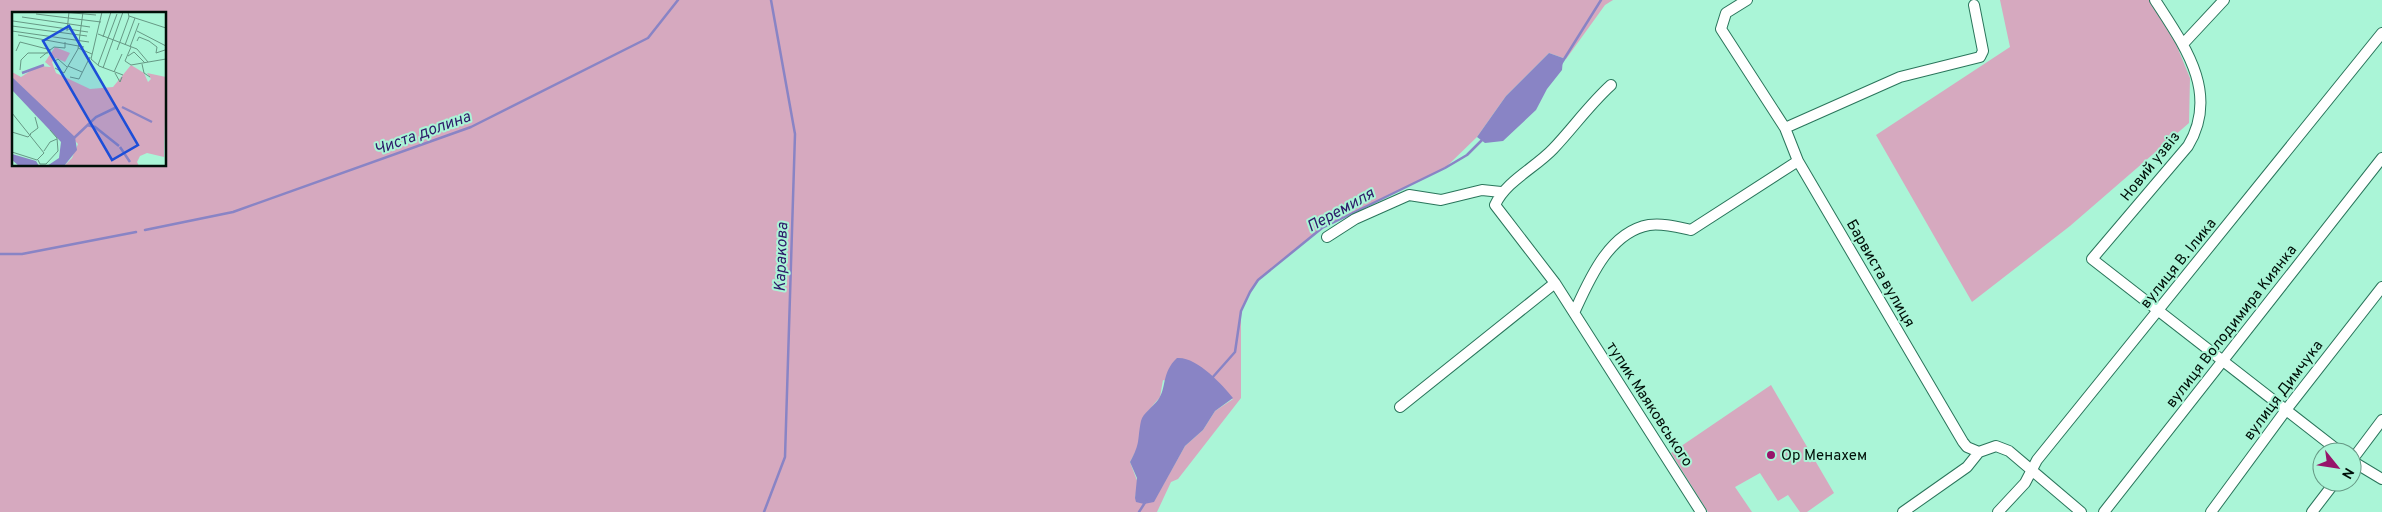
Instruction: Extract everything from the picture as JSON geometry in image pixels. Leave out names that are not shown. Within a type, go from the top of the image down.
[{"type":"street","name":"Барвиста вулиця","points":[[1747,0],[1726,13],[1722,29],[1786,128],[1798,162],[1963,442],[1967,447],[1979,452]]},
{"type":"street","name":"Новий узвіз","points":[[2155,0],[2183,44],[2199,82],[2200,114],[2194,136],[2188,146],[2092,259],[2158,311]]},
{"type":"street","points":[[2183,44],[2224,0]]},
{"type":"street","points":[[1786,128],[1900,76],[1980,57],[1983,51],[1974,5]]},
{"type":"street","name":"вулиця В. Ілика","points":[[1998,512],[2025,483],[2038,460],[2382,33]]},
{"type":"street","points":[[1327,237],[1355,219],[1409,195],[1442,200],[1482,190],[1501,192],[1554,148],[1596,99],[1611,85]]},
{"type":"street","name":"вулиця Володимира Киянка","points":[[2104,512],[2382,158]]},
{"type":"street","points":[[1574,313],[1600,263],[1619,240],[1632,231],[1648,225],[1662,224],[1691,230],[1798,162]]},
{"type":"street","name":"тупик Маяковського","points":[[1501,192],[1495,205],[1555,283],[1701,512]]},
{"type":"street","points":[[1400,407],[1555,283]]},
{"type":"street","name":"вулиця Димчука","points":[[2211,512],[2286,410],[2382,287]]},
{"type":"street","points":[[2158,311],[2327,442]]},
{"type":"street","points":[[2362,447],[2382,420]]},
{"type":"street","points":[[1903,512],[1967,467],[1979,452],[1989,448],[2002,447],[2081,512]]},
{"type":"street","points":[[2362,466],[2382,479]]},
{"type":"street","points":[[2312,512],[2327,492]]},
{"type":"shaded area","points":[[0,0],[1613,0],[1605,5],[1566,59],[1549,53],[1506,96],[1477,137],[1445,168],[1322,228],[1258,280],[1241,311],[1241,398],[1178,479],[1171,482],[1157,512],[0,512]],"holes":[[[1163,380],[1233,399],[1215,411],[1203,430],[1185,446],[1154,501],[1135,498],[1138,483],[1130,462],[1140,443],[1143,417],[1160,397]]]},
{"type":"shaded area","points":[[2000,0],[2149,0],[2176,44],[2190,78],[2189,123],[2070,226],[1972,302],[1876,135],[2010,47]]},
{"type":"shaded area","points":[[1549,53],[1563,58],[1562,70],[1547,89],[1536,110],[1503,141],[1485,143],[1477,137],[1506,96]]},
{"type":"shaded area","points":[[1177,358],[1200,366],[1216,379],[1233,398],[1215,411],[1203,430],[1185,446],[1154,502],[1144,504],[1136,502],[1137,478],[1130,462],[1137,445],[1141,421],[1161,395],[1166,375]]},
{"type":"shaded area","points":[[1771,385],[1834,493],[1807,512],[1800,512],[1788,495],[1778,501],[1760,473],[1735,487],[1752,512],[1708,512],[1671,453]]},
{"type":"waterway","name":"Чиста долина","points":[[145,230],[233,212],[471,127],[648,38],[678,0]]},
{"type":"waterway","name":"Каракова","points":[[764,512],[785,457],[795,134],[771,0]]},
{"type":"waterway","name":"Перемиля","points":[[1561,64],[1601,0]]},
{"type":"waterway","name":"Перемиля","points":[[1212,378],[1235,352],[1241,311],[1258,280],[1322,228],[1445,168],[1467,155],[1483,139]]},
{"type":"waterway","name":"Чиста долина","points":[[0,254],[22,254],[136,232]]},
{"type":"waterway","name":"Перемиля","points":[[1139,512],[1146,501]]},
{"type":"place","name":"Ор Менахем","points":[[1771,455]]}]
